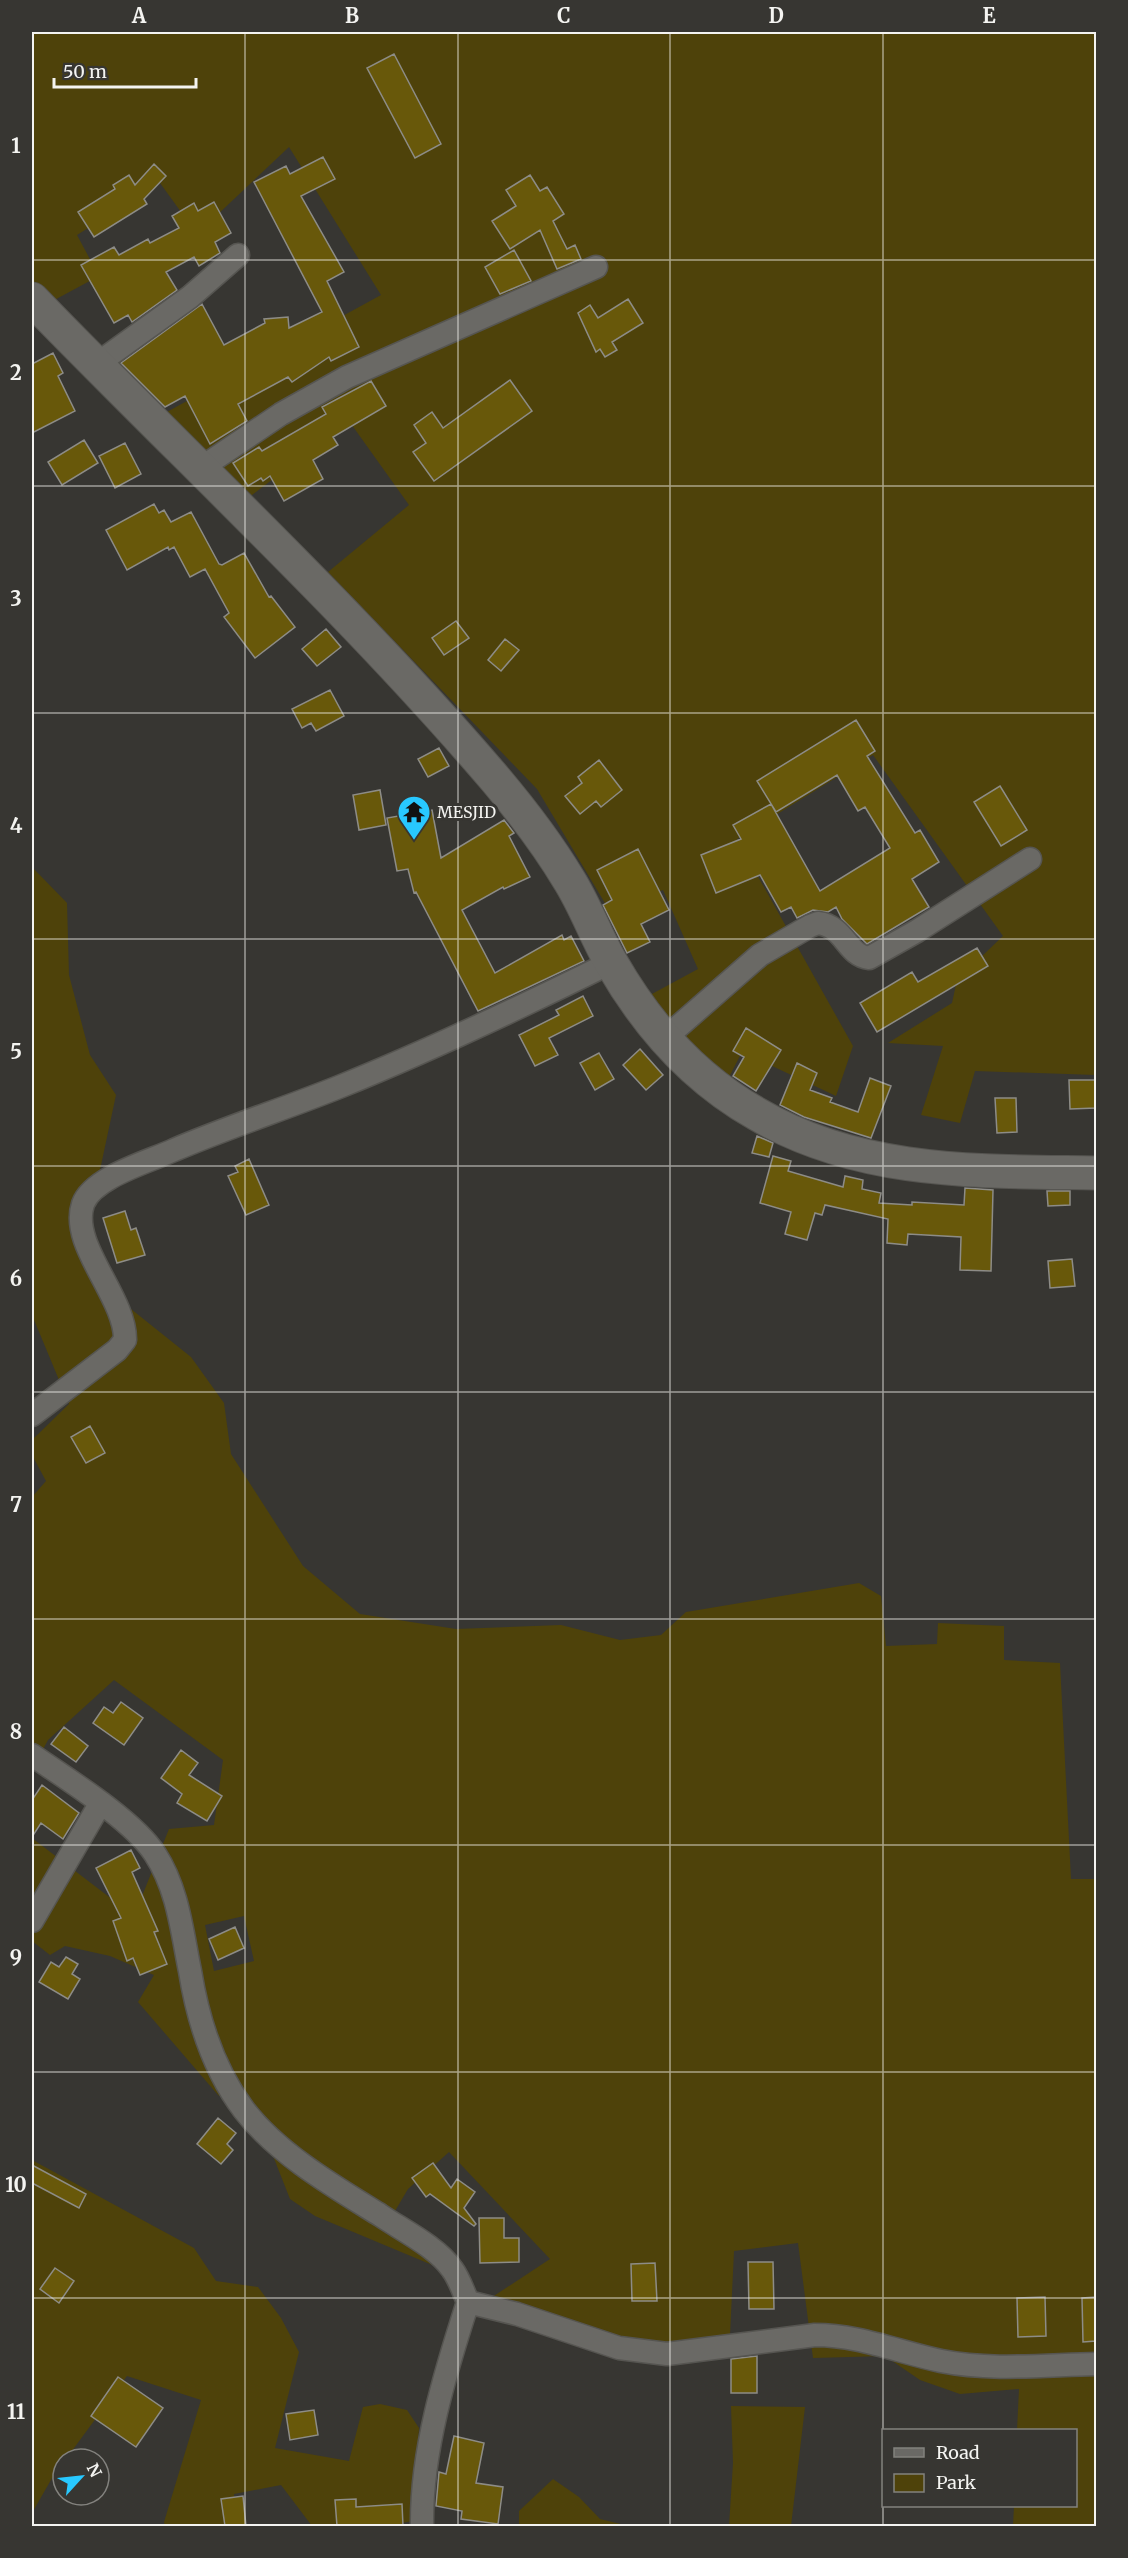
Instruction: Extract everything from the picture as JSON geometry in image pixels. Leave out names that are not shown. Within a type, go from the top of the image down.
[{"type":"street","points":[[97,364],[190,297],[238,255]]},
{"type":"street","points":[[201,468],[281,414],[340,380],[596,267]]},
{"type":"street","points":[[32,299],[381,650],[498,783],[533,826],[572,884],[610,963],[664,1039],[691,1066],[757,1114],[792,1132],[833,1148],[902,1164],[954,1170],[1096,1173]]},
{"type":"street","points":[[664,1039],[760,955],[818,922],[835,928],[859,956],[869,958],[917,932],[1030,859]]},
{"type":"street","points":[[32,1415],[117,1350],[125,1340],[112,1296],[83,1233],[82,1207],[93,1189],[106,1180],[186,1145],[339,1087],[472,1031],[610,963]]},
{"type":"street","points":[[32,1755],[100,1804],[145,1842],[163,1868],[179,1914],[189,1971],[207,2043],[219,2073],[244,2111],[273,2141],[334,2185],[415,2237],[452,2268],[468,2302],[451,2355],[432,2430],[421,2501],[422,2526]]},
{"type":"street","points":[[32,1921],[100,1804]]},
{"type":"street","points":[[468,2302],[517,2314],[619,2348],[667,2354],[815,2335],[836,2335],[940,2361],[982,2366],[1096,2364]]},
{"type":"green space","points":[[32,32],[879,34],[881,32],[1096,32],[1096,1075],[975,1071],[960,1123],[921,1115],[943,1046],[888,1043],[952,1003],[957,980],[1003,936],[873,755],[737,839],[853,1046],[836,1096],[742,1052],[727,1081],[681,1042],[650,995],[698,969],[663,890],[609,910],[537,789],[328,572],[409,505],[349,421],[248,498],[165,413],[381,295],[289,147],[197,234],[160,183],[77,235],[99,276],[47,304],[32,289]]},
{"type":"green space","points":[[32,867],[67,903],[69,975],[90,1055],[116,1095],[100,1170],[81,1213],[101,1285],[191,1357],[224,1403],[231,1454],[303,1566],[360,1614],[456,1629],[561,1625],[620,1640],[661,1635],[686,1612],[859,1583],[881,1596],[886,1646],[937,1644],[938,1623],[1004,1626],[1004,1660],[1060,1663],[1071,1879],[1096,1879],[1096,2526],[1013,2526],[1014,2507],[1077,2507],[1077,2429],[1017,2429],[1019,2389],[960,2394],[920,2380],[885,2356],[813,2358],[798,2243],[734,2251],[729,2356],[637,2350],[474,2309],[550,2259],[449,2152],[408,2189],[395,2211],[435,2238],[449,2272],[315,2216],[290,2199],[260,2123],[218,2095],[138,2002],[154,1975],[110,1956],[65,1946],[50,1955],[32,1941],[32,1838],[134,1916],[169,1829],[214,1825],[223,1760],[114,1680],[48,1740],[32,1770],[32,1497],[46,1481],[32,1455],[32,1440],[69,1404],[32,1315]],"holes":[[[244,1916],[254,1961],[214,1971],[205,1925]]]},
{"type":"green space","points":[[32,2160],[194,2248],[216,2281],[258,2287],[281,2318],[299,2352],[275,2448],[349,2461],[363,2407],[380,2404],[407,2410],[419,2428],[413,2521],[384,2526],[312,2526],[281,2485],[234,2494],[237,2526],[165,2526],[164,2522],[201,2400],[127,2376],[75,2447],[51,2447],[51,2480],[32,2513]]},
{"type":"green space","points":[[731,2406],[805,2407],[791,2526],[729,2526],[733,2463]]},
{"type":"green space","points":[[553,2479],[579,2497],[600,2519],[629,2526],[519,2526],[519,2511]]},
{"type":"building","points":[[394,54],[441,144],[415,158],[367,68]]},
{"type":"building","points":[[323,157],[335,179],[301,196],[344,272],[327,281],[359,347],[331,361],[329,357],[292,382],[288,377],[238,404],[247,421],[210,444],[185,396],[165,407],[121,363],[202,304],[224,345],[265,323],[264,319],[288,317],[289,328],[322,312],[254,182],[286,166],[290,174]]},
{"type":"building","points":[[154,164],[166,176],[144,199],[147,204],[94,237],[78,212],[115,189],[113,185],[129,175],[135,185]]},
{"type":"building","points":[[530,175],[540,191],[547,187],[564,214],[553,221],[567,249],[575,245],[581,259],[557,269],[540,230],[510,249],[492,221],[516,206],[506,190]]},
{"type":"building","points":[[214,202],[231,233],[215,242],[220,253],[199,266],[194,257],[166,272],[177,290],[132,322],[128,315],[114,323],[81,265],[114,247],[119,255],[148,239],[150,243],[179,228],[172,216],[194,203],[198,211]]},
{"type":"building","points":[[514,250],[531,281],[500,294],[485,267]]},
{"type":"building","points":[[628,299],[643,323],[612,342],[617,350],[605,357],[600,349],[596,352],[578,313],[590,305],[598,318]]},
{"type":"building","points":[[53,353],[63,373],[58,376],[75,411],[32,433],[32,364]]},
{"type":"building","points":[[510,380],[532,411],[434,481],[413,452],[426,443],[414,425],[432,412],[443,428]]},
{"type":"building","points":[[371,381],[386,406],[333,437],[338,445],[313,460],[323,479],[284,501],[270,476],[263,481],[261,478],[248,486],[233,463],[259,447],[262,451],[326,414],[322,407]]},
{"type":"building","points":[[84,440],[98,463],[62,485],[48,462]]},
{"type":"building","points":[[125,443],[141,474],[115,488],[99,456]]},
{"type":"building","points":[[154,504],[159,513],[164,510],[171,522],[191,512],[219,564],[222,565],[244,553],[269,597],[271,596],[295,627],[255,658],[224,617],[229,613],[205,569],[190,577],[174,547],[169,550],[168,547],[127,570],[106,530]]},
{"type":"building","points":[[456,621],[469,638],[444,655],[432,638]]},
{"type":"building","points":[[326,629],[341,647],[317,666],[302,649]]},
{"type":"building","points":[[505,639],[519,650],[501,671],[488,660]]},
{"type":"building","points":[[330,690],[344,716],[316,731],[311,723],[302,728],[292,709]]},
{"type":"building","points":[[856,720],[875,751],[867,756],[915,833],[920,830],[939,862],[912,879],[929,907],[867,944],[842,919],[836,907],[828,912],[813,910],[797,918],[791,907],[781,912],[760,875],[716,893],[701,855],[741,839],[733,825],[771,804],[820,891],[890,848],[865,807],[858,811],[837,775],[776,812],[757,781]]},
{"type":"building","points":[[439,748],[449,766],[428,777],[418,759]]},
{"type":"building","points":[[599,760],[622,790],[601,807],[596,801],[580,814],[565,796],[582,783],[578,777]]},
{"type":"building","points":[[1000,786],[1027,830],[1001,846],[974,802]]},
{"type":"building","points":[[380,790],[386,825],[359,830],[353,795]]},
{"type":"building","points":[[432,810],[441,858],[504,820],[514,833],[509,836],[530,877],[504,889],[503,887],[462,910],[495,973],[562,935],[564,940],[571,936],[584,961],[478,1011],[416,892],[414,893],[408,869],[397,871],[387,818]]},
{"type":"building","points":[[638,849],[669,910],[641,924],[650,942],[627,953],[603,905],[612,900],[597,870]]},
{"type":"building","points":[[977,948],[988,966],[877,1032],[860,1003],[912,972],[918,982]]},
{"type":"building","points":[[583,996],[593,1016],[549,1038],[558,1055],[535,1066],[519,1035],[559,1015],[556,1010]]},
{"type":"building","points":[[746,1028],[781,1050],[756,1091],[733,1076],[744,1057],[733,1051]]},
{"type":"building","points":[[640,1049],[663,1075],[646,1090],[623,1065]]},
{"type":"building","points":[[599,1053],[614,1079],[595,1090],[580,1063]]},
{"type":"building","points":[[797,1063],[817,1073],[810,1090],[832,1098],[830,1102],[858,1112],[870,1078],[891,1086],[871,1138],[804,1117],[780,1105]]},
{"type":"building","points":[[1069,1080],[1096,1080],[1096,1108],[1070,1109]]},
{"type":"building","points":[[995,1098],[1016,1098],[1017,1132],[997,1133]]},
{"type":"building","points":[[757,1136],[773,1143],[769,1157],[752,1153]]},
{"type":"building","points":[[773,1156],[791,1161],[788,1171],[843,1187],[845,1176],[863,1180],[862,1189],[881,1193],[879,1203],[964,1205],[965,1188],[993,1190],[991,1271],[960,1270],[961,1237],[908,1234],[907,1245],[887,1243],[888,1219],[825,1205],[822,1215],[815,1213],[807,1240],[785,1234],[791,1212],[760,1203]]},
{"type":"building","points":[[249,1159],[269,1205],[246,1215],[228,1176],[238,1172],[235,1166]]},
{"type":"building","points":[[1047,1191],[1070,1191],[1070,1205],[1048,1206]]},
{"type":"building","points":[[125,1211],[131,1230],[136,1228],[145,1255],[117,1263],[103,1218]]},
{"type":"building","points":[[1072,1259],[1075,1286],[1050,1288],[1048,1261]]},
{"type":"building","points":[[90,1426],[105,1453],[86,1463],[71,1437]]},
{"type":"building","points":[[121,1702],[143,1718],[124,1745],[93,1723],[104,1707],[113,1713]]},
{"type":"building","points":[[64,1727],[88,1746],[76,1762],[51,1744]]},
{"type":"building","points":[[181,1750],[198,1763],[189,1775],[222,1796],[207,1821],[177,1803],[182,1794],[161,1778]]},
{"type":"building","points":[[42,1785],[79,1813],[63,1839],[41,1823],[32,1837],[32,1800]]},
{"type":"building","points":[[131,1850],[140,1868],[132,1872],[158,1931],[154,1932],[167,1964],[140,1975],[133,1958],[127,1961],[113,1921],[121,1918],[96,1868]]},
{"type":"building","points":[[235,1927],[244,1948],[218,1960],[209,1939]]},
{"type":"building","points":[[66,1957],[78,1964],[72,1974],[80,1979],[68,1999],[39,1982],[51,1962],[59,1967]]},
{"type":"building","points":[[218,2118],[236,2133],[227,2144],[233,2150],[221,2164],[197,2144]]},
{"type":"building","points":[[433,2163],[451,2188],[457,2179],[475,2192],[464,2208],[476,2224],[474,2226],[430,2194],[426,2197],[412,2178]]},
{"type":"building","points":[[32,2165],[86,2194],[79,2208],[32,2183]]},
{"type":"building","points":[[479,2218],[504,2218],[504,2238],[519,2238],[519,2262],[480,2263]]},
{"type":"building","points":[[748,2262],[773,2262],[774,2309],[749,2309]]},
{"type":"building","points":[[655,2263],[657,2301],[632,2301],[631,2264]]},
{"type":"building","points":[[55,2268],[74,2281],[59,2303],[40,2289]]},
{"type":"building","points":[[1045,2297],[1046,2336],[1018,2337],[1017,2298]]},
{"type":"building","points":[[1096,2297],[1096,2341],[1083,2342],[1082,2298]]},
{"type":"building","points":[[757,2356],[757,2393],[731,2393],[731,2359]]},
{"type":"building","points":[[118,2377],[163,2408],[136,2447],[91,2416]]},
{"type":"building","points":[[314,2410],[318,2435],[290,2440],[286,2414]]},
{"type":"building","points":[[454,2436],[484,2443],[476,2483],[503,2487],[498,2524],[461,2519],[462,2511],[436,2506],[439,2472],[446,2474]]},
{"type":"building","points":[[243,2496],[246,2526],[225,2526],[221,2499]]},
{"type":"building","points":[[356,2499],[356,2507],[402,2504],[403,2526],[337,2526],[335,2500]]},
{"type":"place","name":"MESJID","points":[[414,841]]}]
